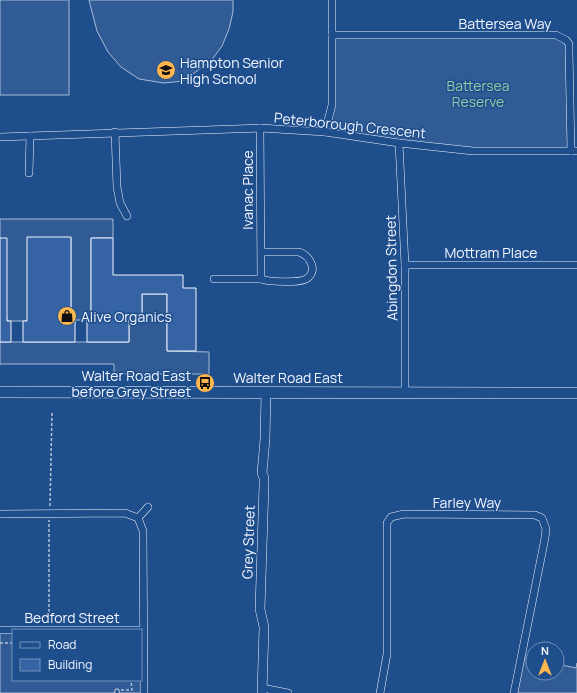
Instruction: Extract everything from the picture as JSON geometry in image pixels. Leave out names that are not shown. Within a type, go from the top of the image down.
[{"type":"main road","name":"Walter Road East","points":[[0,392],[577,392]]},
{"type":"street","points":[[325,132],[332,105],[332,0]]},
{"type":"street","name":"Battersea Way","points":[[332,35],[556,35],[562,37],[569,44],[574,151]]},
{"type":"street","name":"Peterborough Crescent","points":[[0,137],[260,128],[325,132],[399,143],[472,151],[574,151]]},
{"type":"street","name":"Ivanac Place","points":[[260,128],[261,279]]},
{"type":"street","points":[[115,132],[117,187],[120,203],[127,216]]},
{"type":"street","points":[[29,173],[30,136]]},
{"type":"street","name":"Abingdon Street","points":[[399,143],[405,265],[405,392]]},
{"type":"street","points":[[214,279],[300,281],[309,276],[312,265],[307,256],[299,252],[261,252]]},
{"type":"street","name":"Mottram Place","points":[[405,265],[577,265]]},
{"type":"street","name":"Grey Street","points":[[262,690],[264,627],[260,608],[264,485],[262,473],[265,439],[266,392]]},
{"type":"street","points":[[138,518],[148,507]]},
{"type":"street","points":[[0,514],[125,513],[138,518],[143,531],[144,693]]},
{"type":"street","name":"Farley Way","points":[[380,693],[387,654],[387,524],[391,518],[404,514],[535,515],[542,518],[546,529],[545,538],[514,693]]},
{"type":"street","name":"Bedford Street","points":[[0,630],[12,630]]},
{"type":"street","points":[[262,690],[288,693]]},
{"type":"path","points":[[0,643],[12,643]]},
{"type":"path","points":[[117,692],[132,690],[131,681]]},
{"type":"shaded area","points":[[0,0],[69,0],[69,95],[0,95]]},
{"type":"shaded area","points":[[89,0],[233,0],[233,12],[229,29],[222,46],[211,61],[183,81],[164,83],[139,79],[121,67],[108,52],[97,31]]},
{"type":"shaded area","name":"Battersea Reserve","points":[[332,35],[556,35],[566,40],[571,151],[473,151],[325,132],[331,105]]},
{"type":"shaded area","points":[[0,219],[113,219],[113,238],[91,238],[91,320],[71,320],[71,238],[27,321],[7,321],[0,238]]},
{"type":"shaded area","points":[[142,294],[167,294],[167,351],[209,352],[209,374],[114,374],[114,364],[0,364],[0,342],[129,342],[129,315],[142,314]]},
{"type":"shaded area","points":[[0,630],[12,630],[12,681],[142,681],[143,630],[144,693],[0,693]]},
{"type":"shaded area","points":[[521,657],[525,658],[525,681],[565,681],[565,666],[576,668],[577,663],[577,693],[514,693]]},
{"type":"building","points":[[27,237],[71,237],[71,320],[75,320],[75,342],[23,342],[23,321],[27,321]]},
{"type":"building","points":[[0,238],[7,238],[7,321],[11,321],[11,342],[0,342]]},
{"type":"building","points":[[91,238],[113,238],[113,275],[183,275],[183,288],[196,288],[196,351],[167,351],[167,294],[142,294],[142,315],[129,315],[129,342],[87,342],[87,320],[91,320]]},
{"type":"place","name":"Hampton Senior High School","points":[[166,70]]},
{"type":"place","name":"Alive Organics","points":[[67,316]]},
{"type":"place","name":"Walter Road East before Grey Street","points":[[205,383]]}]
